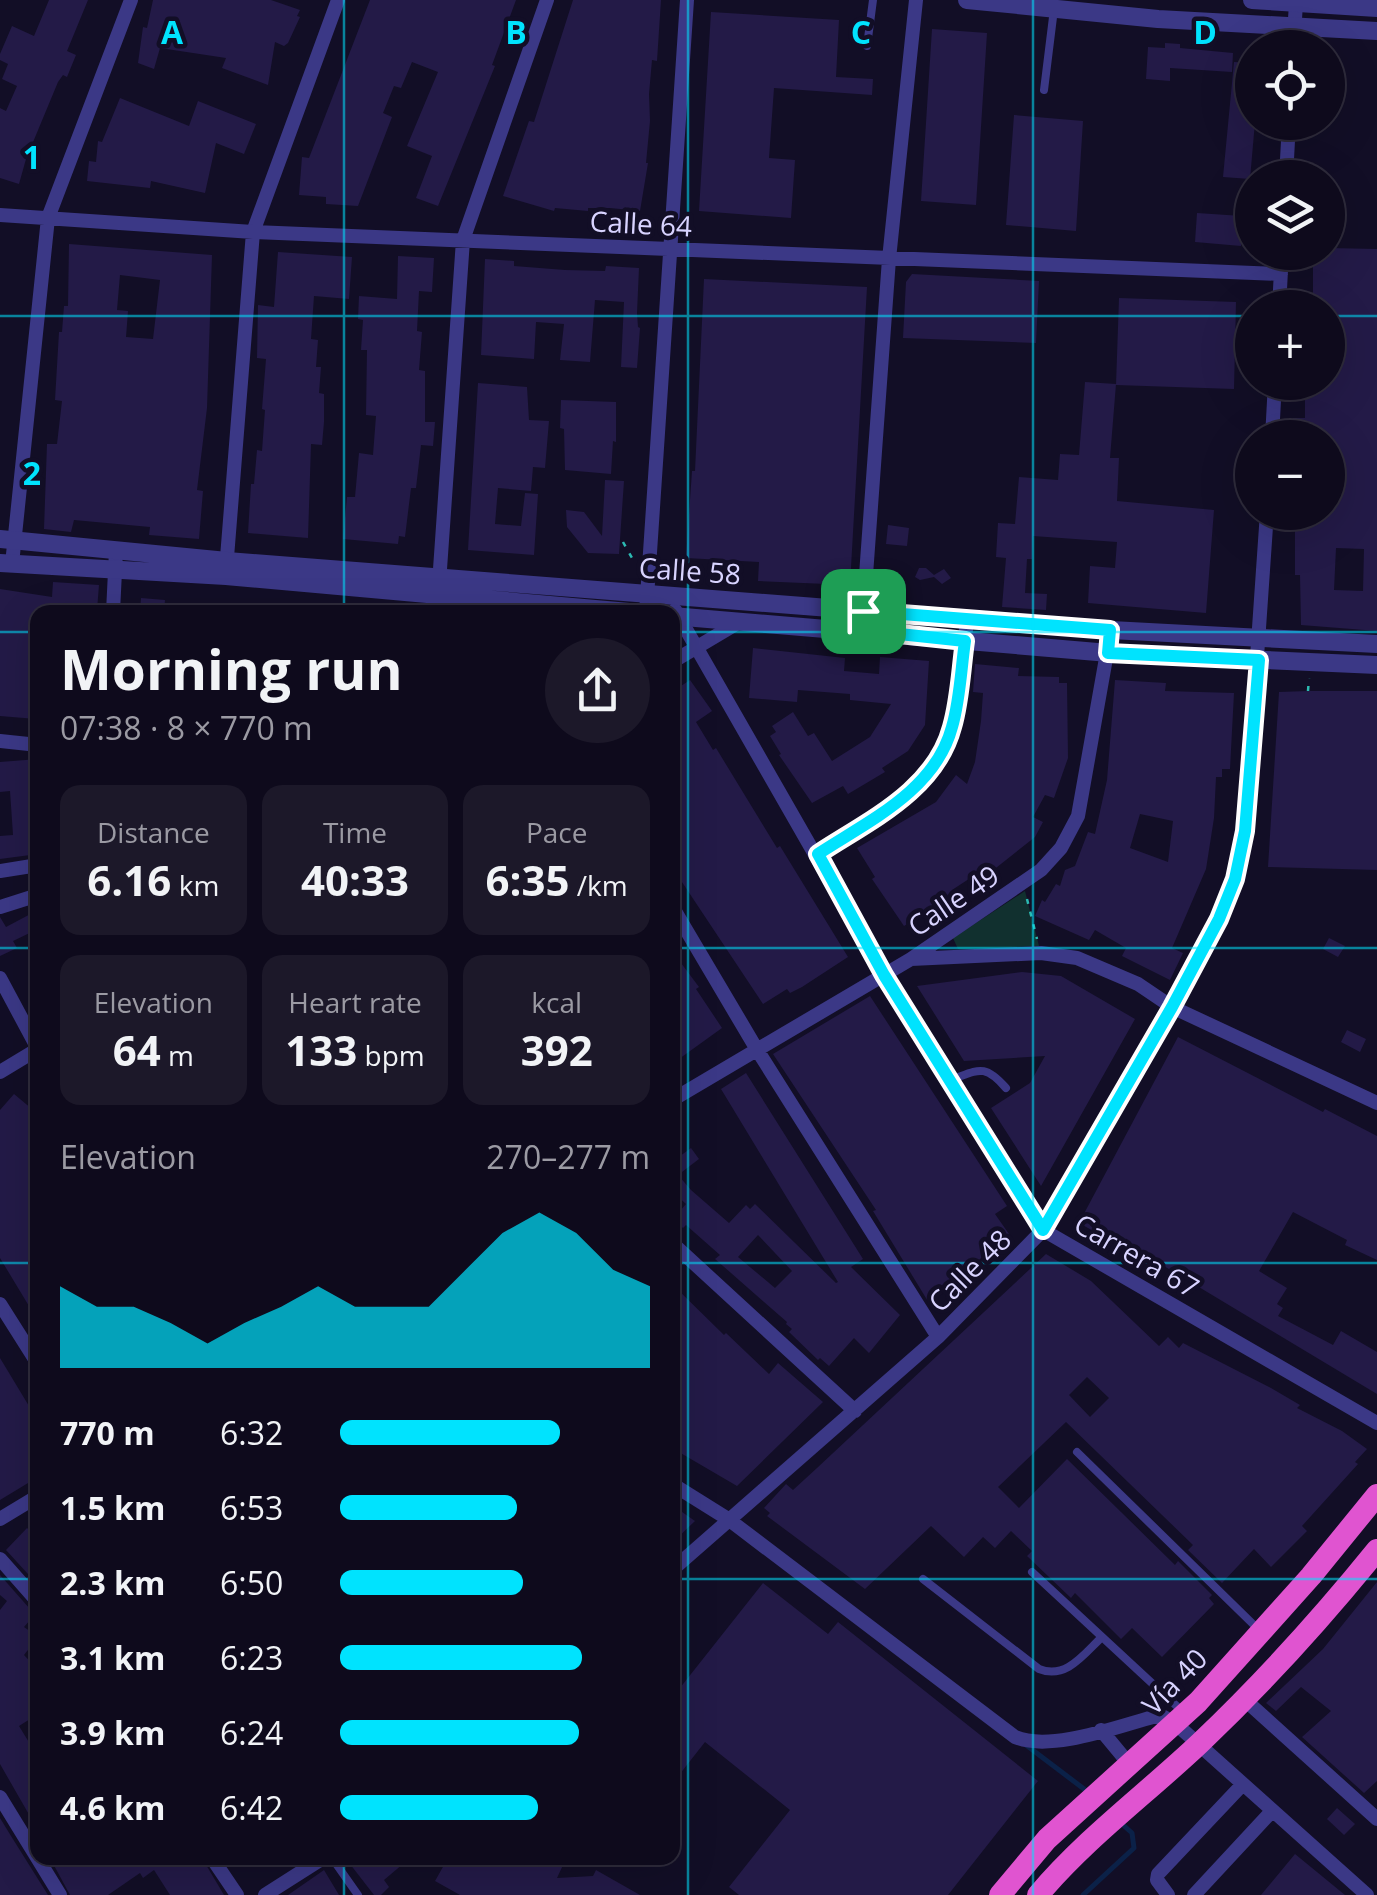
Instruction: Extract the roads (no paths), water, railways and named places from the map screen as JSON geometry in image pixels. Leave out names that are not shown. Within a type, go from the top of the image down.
[{"type":"highway","name":"Vía 40","points":[[1000,1895],[1048,1839],[1181,1719],[1311,1576],[1377,1495]]},
{"type":"highway","points":[[1038,1895],[1092,1838],[1244,1699],[1377,1550]]},
{"type":"street","points":[[6,563],[48,218],[131,0]]},
{"type":"street","points":[[226,568],[253,232],[338,0]]},
{"type":"street","points":[[439,595],[462,240],[548,0]]},
{"type":"street","points":[[646,603],[687,0]]},
{"type":"street","points":[[863,621],[889,258],[916,0]]},
{"type":"street","points":[[968,0],[1054,9],[1159,9],[1294,27],[1377,31]]},
{"type":"street","points":[[1252,0],[1368,5]]},
{"type":"street","points":[[1294,30],[1297,2]]},
{"type":"street","name":"Calle 64","points":[[0,214],[253,232],[1281,274]]},
{"type":"street","points":[[1280,290],[1281,270]]},
{"type":"street","name":"Calle 48","points":[[680,1563],[938,1337],[1043,1230],[1172,1007],[1219,919],[1235,879],[1247,815],[1267,530]]},
{"type":"street","name":"Calle 58","points":[[7,539],[439,595],[551,605]]},
{"type":"street","points":[[114,605],[116,551]]},
{"type":"street","name":"Calle 58","points":[[6,563],[115,572],[226,568]]},
{"type":"street","name":"Calle 58","points":[[439,595],[646,603],[667,596],[863,621],[965,641],[1108,653],[1377,665]]},
{"type":"street","name":"Carrera 67","points":[[667,596],[671,605]]},
{"type":"street","name":"Calle 58","points":[[680,616],[742,621],[967,619],[1377,644]]},
{"type":"street","points":[[818,854],[908,795],[936,765],[952,728],[967,619]]},
{"type":"street","points":[[680,657],[742,621]]},
{"type":"street","name":"Carrera 67","points":[[680,622],[818,854],[884,975],[1043,1230],[1377,1423]]},
{"type":"street","name":"Calle 49","points":[[680,1095],[910,959],[1023,883],[1061,848],[1078,816],[1110,630]]},
{"type":"street","points":[[0,741],[30,743]]},
{"type":"street","points":[[0,871],[30,866]]},
{"type":"street","points":[[0,907],[30,897]]},
{"type":"street","points":[[680,920],[938,1337]]},
{"type":"street","points":[[910,959],[1041,953],[1090,962],[1138,984],[1172,1007],[1377,1103]]},
{"type":"street","points":[[0,978],[30,1034]]},
{"type":"street","points":[[0,1072],[30,1054]]},
{"type":"street","points":[[680,1250],[855,1411]]},
{"type":"street","points":[[0,1304],[30,1351]]},
{"type":"street","points":[[680,1489],[728,1519],[1015,1737],[1049,1742],[1153,1718],[1181,1719],[1199,1744],[1366,1895]]},
{"type":"street","points":[[0,1519],[30,1501]]},
{"type":"street","points":[[0,1560],[30,1593]]},
{"type":"street","points":[[1244,1699],[1377,1819]]},
{"type":"street","points":[[1101,1730],[1128,1767]]},
{"type":"street","points":[[1168,1895],[1158,1874],[1243,1784]]},
{"type":"street","points":[[0,1797],[30,1846]]},
{"type":"street","points":[[1194,1895],[1272,1810]]},
{"type":"street","points":[[42,1865],[60,1895]]},
{"type":"street","points":[[217,1865],[237,1895]]},
{"type":"street","points":[[265,1895],[312,1865]]},
{"type":"lane","points":[[868,46],[873,0]]},
{"type":"lane","points":[[1044,90],[1054,9]]},
{"type":"lane","points":[[950,1080],[990,1070],[1006,1088]]},
{"type":"lane","points":[[1077,1452],[1260,1631]]},
{"type":"lane","points":[[1032,1572],[1181,1719]]},
{"type":"lane","points":[[923,1579],[1048,1672],[1071,1666],[1102,1638]]},
{"type":"lane","points":[[337,1865],[358,1895]]},
{"type":"waterway","points":[[1026,1745],[1088,1792]]},
{"type":"waterway","points":[[1083,1895],[1134,1848],[1132,1833],[1122,1824]]}]
